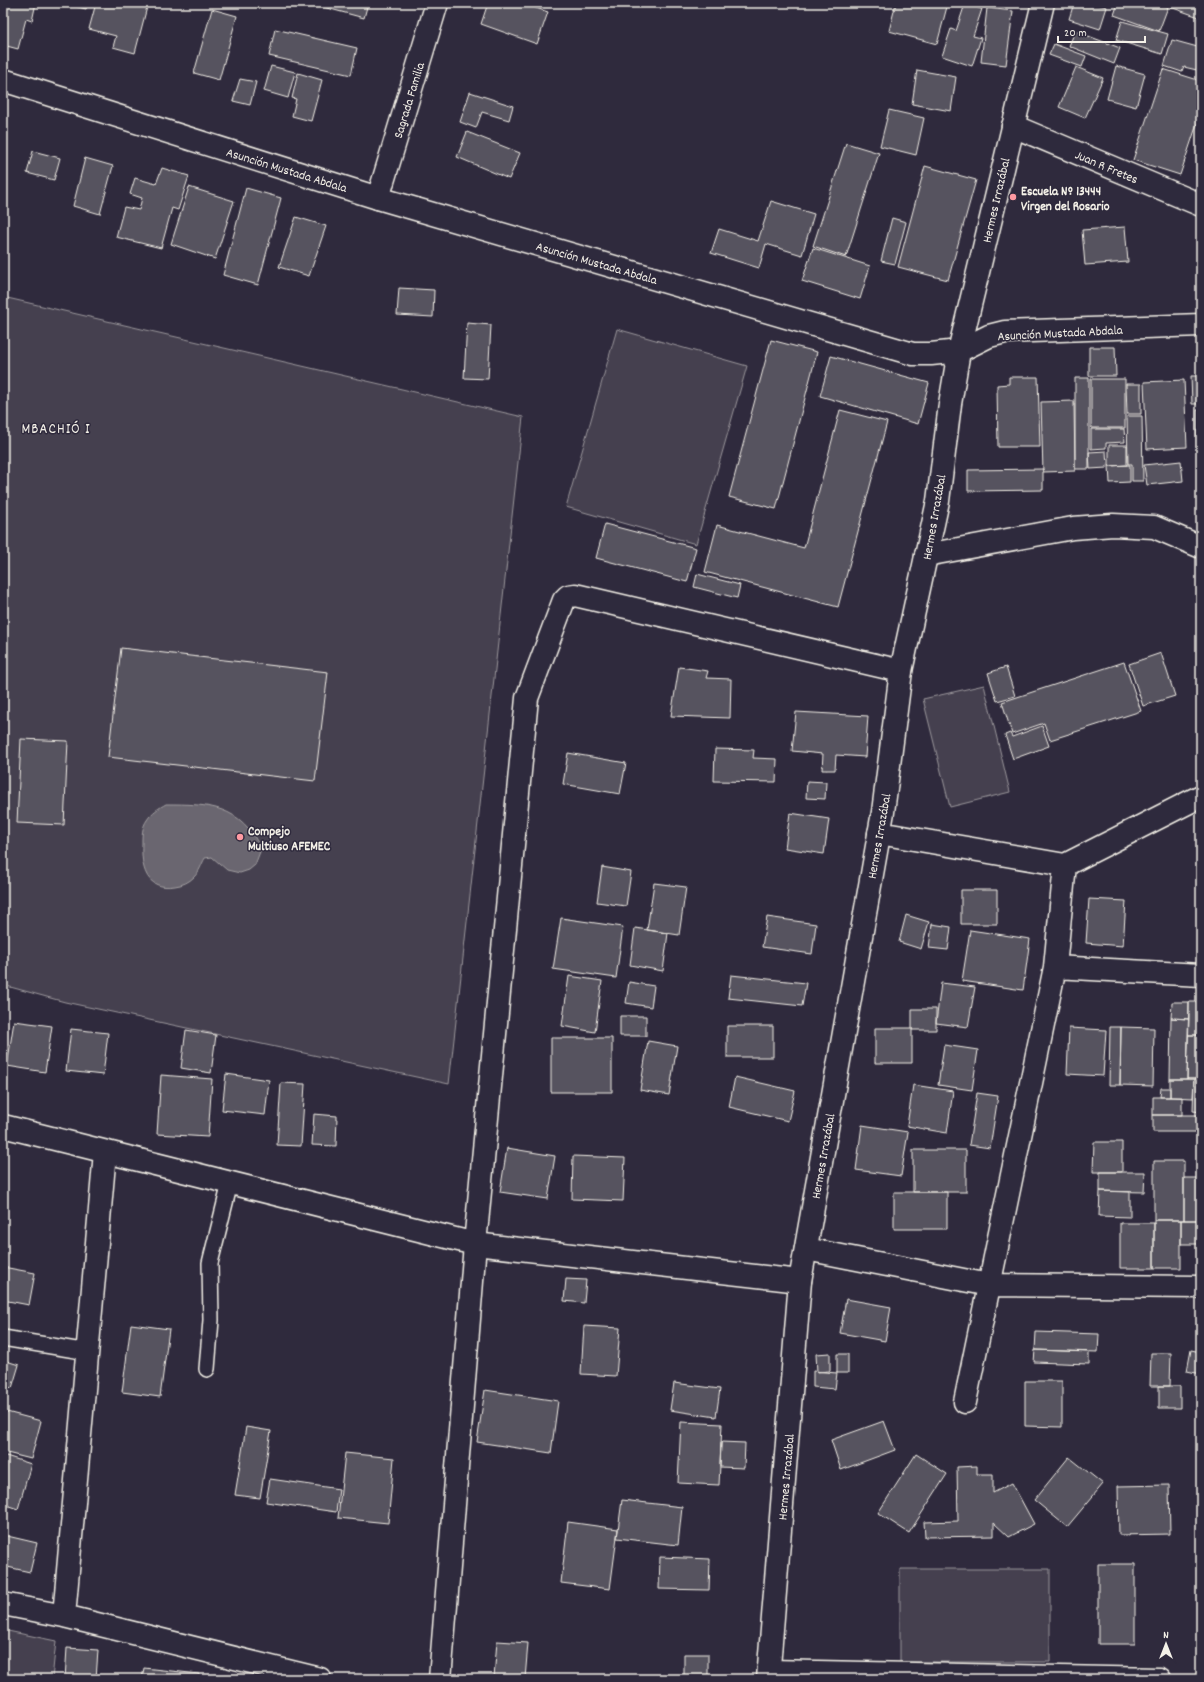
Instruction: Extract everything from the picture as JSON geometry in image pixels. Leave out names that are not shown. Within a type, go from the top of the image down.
[{"type":"street","name":"Sagrada Familia","points":[[378,198],[437,3]]},
{"type":"street","name":"Hermes Irrazábal","points":[[769,1675],[800,1281],[883,812],[901,671],[938,501],[950,404],[959,351],[1044,3]]},
{"type":"street","name":"Asunción Mustada Abdala","points":[[3,80],[378,198],[913,354],[959,351],[988,336],[1005,332],[1201,325]]},
{"type":"street","name":"Juan R Fretes","points":[[1013,126],[1201,205]]},
{"type":"street","points":[[926,555],[1073,528],[1113,525],[1154,527],[1201,547]]},
{"type":"street","points":[[440,1679],[474,1244],[526,698],[564,600],[568,596],[575,595],[901,671]]},
{"type":"street","points":[[879,833],[1065,865],[1201,796]]},
{"type":"street","points":[[965,1402],[1055,967],[1065,865]]},
{"type":"street","points":[[1055,967],[1201,975]]},
{"type":"street","points":[[3,1126],[474,1244],[800,1281]]},
{"type":"street","points":[[64,1616],[105,1152]]},
{"type":"street","points":[[806,1249],[989,1285],[1201,1287]]},
{"type":"street","points":[[3,1604],[64,1616],[320,1679]]},
{"type":"street","points":[[769,1675],[1159,1679]]},
{"type":"lane","points":[[207,1369],[211,1320],[210,1263],[230,1183]]},
{"type":"lane","points":[[3,1338],[88,1352]]},
{"type":"shaded area","name":"Compejo Multiuso AFEMEC","points":[[3,297],[523,417],[449,1084],[65,1002],[3,985]]},
{"type":"shaded area","points":[[617,329],[747,366],[696,544],[566,507]]},
{"type":"shaded area","points":[[984,685],[1010,792],[950,807],[923,699]]},
{"type":"shaded area","points":[[166,804],[210,807],[233,815],[244,823],[253,834],[261,849],[255,865],[249,870],[240,873],[227,870],[212,857],[205,858],[196,875],[183,884],[165,887],[157,885],[151,881],[144,868],[142,852],[144,825],[151,815]]},
{"type":"shaded area","points":[[900,1569],[1050,1569],[1050,1662],[900,1662]]},
{"type":"shaded area","points":[[3,1630],[56,1641],[52,1679],[3,1679]]},
{"type":"building","points":[[3,3],[36,3],[32,21],[26,19],[18,49],[3,45]]},
{"type":"building","points":[[63,3],[88,3],[86,9]]},
{"type":"building","points":[[96,3],[135,3],[147,7],[135,53],[113,47],[116,36],[89,29]]},
{"type":"building","points":[[324,3],[368,3],[364,18],[323,7]]},
{"type":"building","points":[[488,3],[521,3],[548,12],[537,44],[481,24]]},
{"type":"building","points":[[896,3],[948,3],[937,44],[889,31]]},
{"type":"building","points":[[1074,3],[1093,3],[1107,7],[1100,29],[1069,19]]},
{"type":"building","points":[[1118,3],[1157,3],[1168,7],[1159,31],[1114,15]]},
{"type":"building","points":[[1172,3],[1201,3],[1201,14],[1199,17],[1170,7]]},
{"type":"building","points":[[965,4],[982,9],[973,36],[981,38],[972,66],[942,56],[951,29],[956,31]]},
{"type":"building","points":[[987,8],[1013,11],[1006,65],[981,62]]},
{"type":"building","points":[[212,9],[237,16],[219,80],[194,73]]},
{"type":"building","points":[[1122,21],[1168,34],[1162,54],[1116,40]]},
{"type":"building","points":[[275,29],[357,48],[351,75],[269,56]]},
{"type":"building","points":[[1075,31],[1120,48],[1114,64],[1069,46]]},
{"type":"building","points":[[1172,40],[1201,48],[1201,71],[1184,67],[1182,72],[1164,66]]},
{"type":"building","points":[[1054,44],[1086,56],[1082,67],[1049,55]]},
{"type":"building","points":[[271,66],[295,72],[288,98],[264,91]]},
{"type":"building","points":[[1116,66],[1145,74],[1136,107],[1107,99]]},
{"type":"building","points":[[1076,67],[1103,78],[1085,118],[1059,107]]},
{"type":"building","points":[[1163,69],[1201,81],[1201,112],[1180,175],[1133,160]]},
{"type":"building","points":[[917,70],[956,77],[951,111],[912,104]]},
{"type":"building","points":[[298,73],[322,80],[311,121],[292,116],[296,99],[292,98]]},
{"type":"building","points":[[240,79],[256,82],[250,105],[233,101]]},
{"type":"building","points":[[470,92],[513,106],[509,120],[482,112],[476,128],[460,122]]},
{"type":"building","points":[[889,110],[924,118],[916,155],[880,146]]},
{"type":"building","points":[[467,132],[520,153],[509,179],[457,157]]},
{"type":"building","points":[[846,143],[879,153],[846,257],[813,246]]},
{"type":"building","points":[[33,151],[60,158],[54,180],[27,173]]},
{"type":"building","points":[[85,158],[113,166],[100,214],[73,206]]},
{"type":"building","points":[[925,166],[976,180],[948,280],[898,267]]},
{"type":"building","points":[[162,168],[189,176],[178,210],[172,208],[161,248],[116,237],[124,207],[139,210],[142,198],[130,194],[135,178],[156,184]]},
{"type":"building","points":[[189,187],[234,201],[215,259],[171,244]]},
{"type":"building","points":[[246,188],[281,198],[258,285],[223,275]]},
{"type":"building","points":[[771,201],[814,214],[802,255],[766,244],[759,268],[711,253],[719,229],[758,241]]},
{"type":"building","points":[[296,217],[326,226],[309,276],[279,267]]},
{"type":"building","points":[[892,218],[906,222],[895,264],[881,261]]},
{"type":"building","points":[[1125,227],[1128,262],[1085,265],[1082,230]]},
{"type":"building","points":[[813,248],[870,266],[860,299],[802,281]]},
{"type":"building","points":[[399,288],[434,290],[433,317],[397,315]]},
{"type":"building","points":[[467,323],[491,325],[488,379],[464,378]]},
{"type":"building","points":[[771,340],[817,352],[776,509],[729,497]]},
{"type":"building","points":[[1089,347],[1115,347],[1116,376],[1089,376]]},
{"type":"building","points":[[831,356],[929,383],[918,424],[820,396]]},
{"type":"building","points":[[1191,376],[1201,376],[1201,404],[1192,404]]},
{"type":"building","points":[[1009,377],[1038,377],[1040,447],[998,447],[997,385],[1009,384]]},
{"type":"building","points":[[1075,378],[1089,378],[1089,469],[1075,469]]},
{"type":"building","points":[[1091,379],[1125,379],[1125,428],[1091,428]]},
{"type":"building","points":[[1184,380],[1187,447],[1147,449],[1144,382]]},
{"type":"building","points":[[1126,384],[1141,384],[1141,414],[1127,414]]},
{"type":"building","points":[[1074,401],[1075,471],[1043,472],[1041,402]]},
{"type":"building","points":[[840,410],[887,422],[838,607],[705,572],[717,525],[804,548]]},
{"type":"building","points":[[1197,410],[1201,410],[1201,447],[1197,447]]},
{"type":"building","points":[[1127,416],[1142,416],[1143,481],[1132,481],[1132,464],[1128,464]]},
{"type":"building","points":[[1091,429],[1124,429],[1125,442],[1106,443],[1106,448],[1091,449]]},
{"type":"building","points":[[1109,445],[1127,445],[1127,465],[1109,466]]},
{"type":"building","points":[[1106,451],[1107,468],[1090,469],[1089,452]]},
{"type":"building","points":[[1181,461],[1183,481],[1147,485],[1144,465]]},
{"type":"building","points":[[1130,465],[1130,482],[1110,483],[1109,466]]},
{"type":"building","points":[[1043,469],[1043,490],[968,491],[968,470]]},
{"type":"building","points":[[605,524],[696,548],[687,582],[596,558]]},
{"type":"building","points":[[697,574],[740,585],[737,598],[694,587]]},
{"type":"building","points":[[121,648],[328,672],[315,781],[108,757]]},
{"type":"building","points":[[1161,653],[1175,696],[1143,706],[1129,664]]},
{"type":"building","points":[[1124,662],[1141,711],[1050,740],[1044,723],[1012,734],[1002,702]]},
{"type":"building","points":[[679,667],[708,671],[706,678],[731,679],[730,718],[671,716]]},
{"type":"building","points":[[1006,667],[1015,696],[997,701],[988,673]]},
{"type":"building","points":[[796,712],[868,716],[865,757],[836,755],[835,770],[822,770],[823,754],[792,751]]},
{"type":"building","points":[[1042,726],[1049,746],[1013,759],[1005,735],[1010,733],[1012,737]]},
{"type":"building","points":[[21,739],[68,741],[64,825],[17,823]]},
{"type":"building","points":[[715,749],[754,750],[753,758],[777,759],[776,782],[714,781]]},
{"type":"building","points":[[568,753],[626,763],[620,794],[563,784]]},
{"type":"building","points":[[807,781],[826,782],[825,799],[806,798]]},
{"type":"building","points":[[790,813],[829,819],[824,854],[785,848]]},
{"type":"building","points":[[602,867],[631,872],[626,906],[597,902]]},
{"type":"building","points":[[654,883],[686,887],[679,935],[647,930]]},
{"type":"building","points":[[961,890],[997,890],[997,924],[961,924]]},
{"type":"building","points":[[1089,899],[1126,901],[1123,946],[1086,943]]},
{"type":"building","points":[[906,915],[929,922],[921,949],[899,942]]},
{"type":"building","points":[[767,917],[816,924],[812,954],[762,947]]},
{"type":"building","points":[[561,918],[623,927],[616,978],[553,969]]},
{"type":"building","points":[[932,924],[951,927],[948,950],[929,948]]},
{"type":"building","points":[[635,928],[668,933],[663,971],[630,965]]},
{"type":"building","points":[[970,930],[1030,939],[1023,990],[962,981]]},
{"type":"building","points":[[731,975],[806,983],[802,1006],[728,998]]},
{"type":"building","points":[[569,976],[602,981],[595,1032],[562,1026]]},
{"type":"building","points":[[629,982],[654,986],[651,1007],[626,1003]]},
{"type":"building","points":[[941,983],[975,987],[968,1027],[936,1023]]},
{"type":"building","points":[[1172,1002],[1189,1002],[1189,1019],[1171,1018]]},
{"type":"building","points":[[1189,1002],[1201,1002],[1201,1035],[1188,1035]]},
{"type":"building","points":[[912,1009],[936,1009],[936,1030],[912,1030]]},
{"type":"building","points":[[620,1016],[646,1016],[646,1036],[620,1036]]},
{"type":"building","points":[[1171,1018],[1189,1019],[1187,1079],[1170,1079]]},
{"type":"building","points":[[14,1021],[52,1026],[45,1072],[7,1066]]},
{"type":"building","points":[[727,1026],[773,1026],[773,1057],[727,1057]]},
{"type":"building","points":[[1110,1027],[1121,1027],[1120,1085],[1109,1085]]},
{"type":"building","points":[[1121,1027],[1154,1028],[1153,1086],[1120,1085]]},
{"type":"building","points":[[875,1028],[912,1028],[912,1063],[875,1063]]},
{"type":"building","points":[[1069,1028],[1106,1030],[1103,1076],[1067,1074]]},
{"type":"building","points":[[71,1029],[108,1033],[103,1075],[66,1071]]},
{"type":"building","points":[[186,1030],[216,1035],[211,1073],[181,1068]]},
{"type":"building","points":[[1188,1035],[1201,1035],[1201,1079],[1187,1079]]},
{"type":"building","points":[[551,1038],[612,1038],[612,1092],[551,1092]]},
{"type":"building","points":[[648,1041],[677,1046],[669,1095],[640,1090]]},
{"type":"building","points":[[944,1045],[978,1050],[972,1090],[938,1085]]},
{"type":"building","points":[[226,1074],[269,1080],[265,1115],[222,1110]]},
{"type":"building","points":[[161,1075],[212,1079],[208,1137],[157,1134]]},
{"type":"building","points":[[735,1077],[795,1091],[788,1121],[729,1107]]},
{"type":"building","points":[[1170,1079],[1194,1079],[1193,1098],[1170,1097]]},
{"type":"building","points":[[1194,1079],[1201,1079],[1201,1112],[1193,1111]]},
{"type":"building","points":[[281,1083],[305,1084],[301,1146],[277,1145]]},
{"type":"building","points":[[913,1085],[953,1091],[947,1133],[907,1126]]},
{"type":"building","points":[[1161,1088],[1170,1088],[1170,1097],[1160,1097]]},
{"type":"building","points":[[977,1093],[998,1096],[990,1148],[969,1145]]},
{"type":"building","points":[[1153,1097],[1182,1097],[1182,1115],[1153,1115]]},
{"type":"building","points":[[314,1114],[337,1116],[336,1146],[312,1145]]},
{"type":"building","points":[[1153,1115],[1201,1115],[1201,1132],[1153,1132]]},
{"type":"building","points":[[862,1125],[908,1132],[901,1176],[856,1170]]},
{"type":"building","points":[[1094,1142],[1122,1142],[1122,1172],[1093,1172]]},
{"type":"building","points":[[507,1148],[555,1156],[548,1199],[500,1192]]},
{"type":"building","points":[[913,1150],[966,1150],[966,1192],[913,1192]]},
{"type":"building","points":[[573,1156],[625,1158],[623,1201],[572,1199]]},
{"type":"building","points":[[1154,1161],[1184,1161],[1184,1220],[1154,1220]]},
{"type":"building","points":[[1100,1172],[1145,1172],[1144,1192],[1100,1191]]},
{"type":"building","points":[[1184,1178],[1201,1178],[1201,1220],[1184,1220]]},
{"type":"building","points":[[1100,1191],[1130,1192],[1130,1217],[1099,1216]]},
{"type":"building","points":[[894,1192],[947,1192],[947,1229],[894,1229]]},
{"type":"building","points":[[1154,1220],[1181,1220],[1181,1268],[1154,1268]]},
{"type":"building","points":[[1181,1220],[1201,1220],[1201,1244],[1181,1244]]},
{"type":"building","points":[[1120,1223],[1154,1223],[1154,1268],[1120,1268]]},
{"type":"building","points":[[3,1267],[35,1273],[29,1305],[3,1300]]},
{"type":"building","points":[[566,1279],[586,1280],[584,1303],[564,1301]]},
{"type":"building","points":[[846,1299],[891,1307],[885,1341],[840,1333]]},
{"type":"building","points":[[131,1324],[169,1329],[160,1397],[122,1392]]},
{"type":"building","points":[[584,1326],[620,1328],[616,1376],[581,1374]]},
{"type":"building","points":[[1036,1332],[1099,1334],[1098,1352],[1035,1350]]},
{"type":"building","points":[[1035,1350],[1089,1352],[1089,1364],[1034,1362]]},
{"type":"building","points":[[1191,1350],[1201,1352],[1201,1374],[1187,1371]]},
{"type":"building","points":[[830,1353],[830,1371],[817,1372],[816,1354]]},
{"type":"building","points":[[1151,1353],[1171,1353],[1170,1386],[1150,1386]]},
{"type":"building","points":[[837,1354],[848,1354],[848,1373],[837,1373]]},
{"type":"building","points":[[3,1360],[19,1365],[12,1388],[3,1385]]},
{"type":"building","points":[[813,1371],[837,1373],[835,1389],[813,1387]]},
{"type":"building","points":[[1025,1381],[1062,1381],[1062,1427],[1025,1426]]},
{"type":"building","points":[[674,1383],[720,1389],[716,1417],[670,1410]]},
{"type":"building","points":[[1159,1386],[1180,1386],[1180,1408],[1159,1408]]},
{"type":"building","points":[[485,1390],[558,1401],[551,1453],[477,1442]]},
{"type":"building","points":[[3,1411],[41,1421],[31,1459],[3,1452]]},
{"type":"building","points":[[884,1421],[895,1450],[841,1470],[831,1440]]},
{"type":"building","points":[[681,1422],[722,1424],[719,1485],[678,1483]]},
{"type":"building","points":[[246,1427],[271,1431],[260,1498],[235,1495]]},
{"type":"building","points":[[721,1442],[745,1443],[744,1468],[720,1467]]},
{"type":"building","points":[[345,1453],[394,1458],[388,1523],[338,1518]]},
{"type":"building","points":[[916,1454],[947,1474],[909,1533],[878,1513]]},
{"type":"building","points":[[3,1455],[31,1464],[18,1509],[3,1504]]},
{"type":"building","points":[[1069,1457],[1103,1484],[1067,1527],[1034,1500]]},
{"type":"building","points":[[977,1466],[977,1474],[993,1474],[993,1493],[1012,1483],[1034,1524],[1009,1537],[994,1523],[994,1536],[925,1537],[924,1522],[958,1521],[957,1467]]},
{"type":"building","points":[[270,1479],[339,1489],[336,1512],[266,1502]]},
{"type":"building","points":[[1169,1485],[1170,1534],[1119,1535],[1118,1486]]},
{"type":"building","points":[[622,1500],[682,1507],[678,1545],[617,1538]]},
{"type":"building","points":[[568,1522],[618,1529],[610,1589],[561,1583]]},
{"type":"building","points":[[3,1535],[37,1543],[30,1572],[3,1566]]},
{"type":"building","points":[[660,1557],[710,1559],[709,1590],[659,1589]]},
{"type":"building","points":[[1098,1564],[1135,1564],[1135,1644],[1098,1644]]},
{"type":"building","points":[[497,1641],[528,1643],[525,1679],[494,1678]]},
{"type":"building","points":[[67,1648],[98,1650],[96,1679],[65,1679]]},
{"type":"building","points":[[684,1654],[708,1654],[708,1679],[684,1679]]},
{"type":"building","points":[[144,1668],[199,1674],[198,1679],[142,1679]]},
{"type":"place","name":"Escuela Nº 13444 Virgen del Rosario","points":[[1013,197]]},
{"type":"place","name":"Compejo Multiuso AFEMEC","points":[[240,837]]},
{"type":"district","name":"MBACHIÓ I","points":[[56,428]]}]
